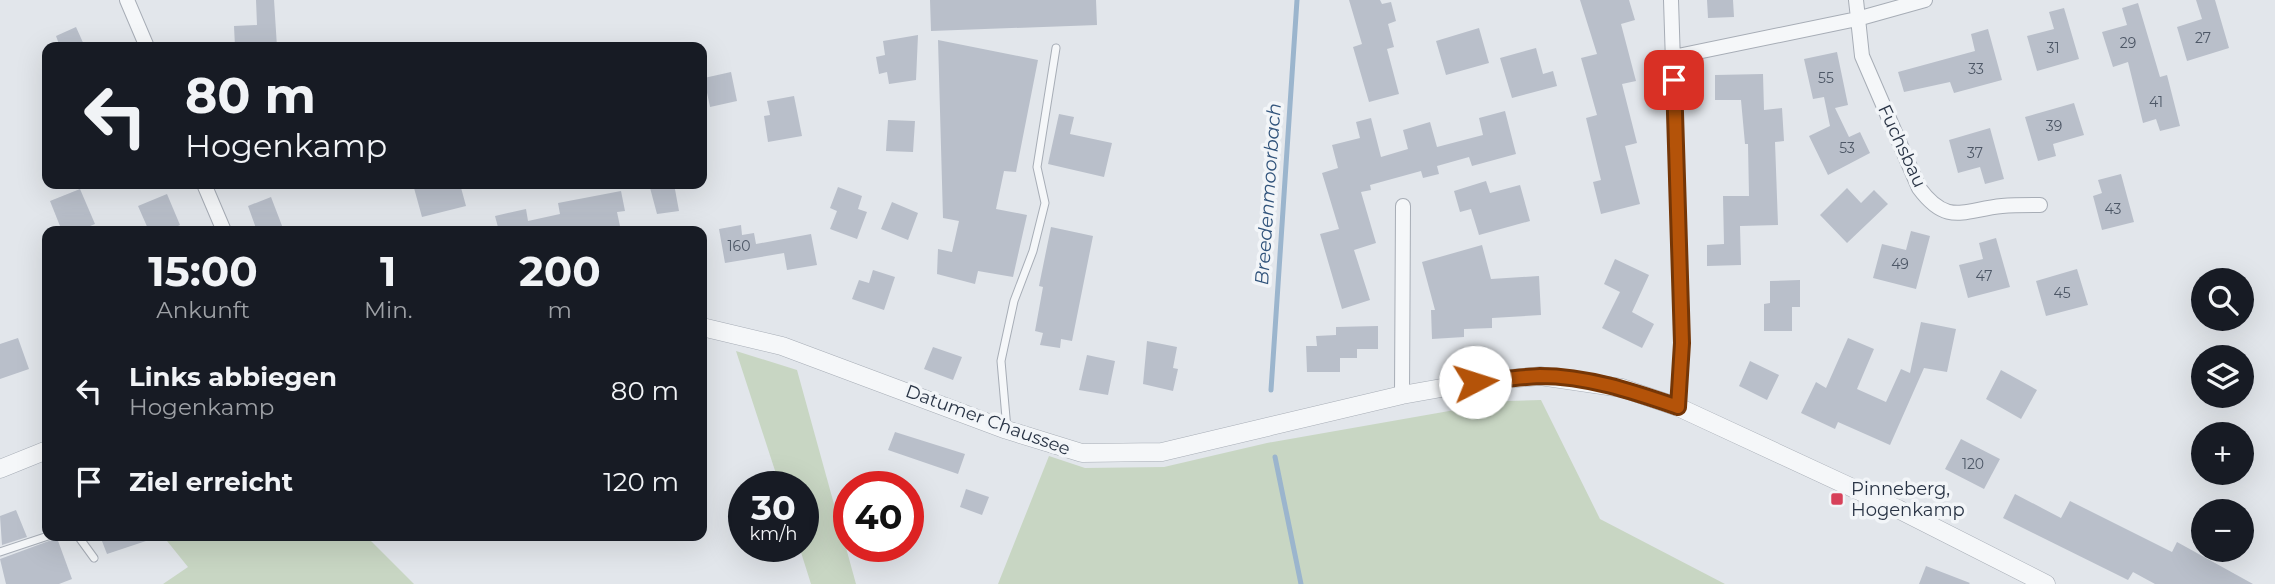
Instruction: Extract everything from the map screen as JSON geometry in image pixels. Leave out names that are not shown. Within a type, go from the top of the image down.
[{"type":"street","points":[[127,0],[145,42]]},
{"type":"street","points":[[1671,0],[1682,343],[1678,407]]},
{"type":"street","name":"Fuchsbau","points":[[1856,0],[1862,56],[1919,188],[1931,205],[1947,213],[1969,214],[2000,206],[2040,205]]},
{"type":"street","points":[[1673,57],[1857,19],[1925,0]]},
{"type":"street","points":[[206,189],[222,226]]},
{"type":"street","points":[[1402,396],[1403,206]]},
{"type":"street","name":"Datumer Chaussee","points":[[707,328],[782,346],[1007,429],[1082,453],[1162,452],[1402,396],[1475,382],[1540,376],[1622,388],[1678,407],[1898,509],[2046,584]]},
{"type":"street","points":[[0,469],[42,452]]},
{"type":"lane","points":[[1007,429],[1001,361],[1014,301],[1045,203],[1037,167],[1056,48]]},
{"type":"lane","points":[[0,552],[42,538]]},
{"type":"lane","points":[[82,541],[94,558]]},
{"type":"green space","points":[[736,351],[797,370],[833,501],[833,562],[850,562],[856,584],[811,584],[804,562],[819,562],[819,471],[775,471]]},
{"type":"green space","points":[[1541,400],[1600,519],[1725,584],[998,584],[1049,456],[1085,468],[1164,467],[1267,443],[1506,401]]},
{"type":"green space","points":[[167,541],[371,541],[414,584],[163,584],[188,567]]},
{"type":"building","points":[[256,0],[274,0],[277,42],[235,42],[234,26],[257,25]]},
{"type":"building","points":[[930,0],[1096,0],[1097,25],[931,31]]},
{"type":"building","points":[[1349,0],[1380,0],[1382,4],[1391,2],[1396,21],[1388,24],[1394,47],[1387,49],[1399,94],[1369,102],[1353,47],[1362,44]]},
{"type":"building","points":[[1580,0],[1629,0],[1635,20],[1621,24],[1636,81],[1622,84],[1637,143],[1625,146],[1640,204],[1601,214],[1593,182],[1601,180],[1586,118],[1597,115],[1581,58],[1597,54]]},
{"type":"building","points":[[1707,0],[1733,0],[1734,17],[1708,18]]},
{"type":"building","points":[[2196,0],[2215,0],[2229,48],[2187,61],[2177,27],[2202,19]]},
{"type":"building","points":[[2138,3],[2160,77],[2167,75],[2180,126],[2160,131],[2156,119],[2143,123],[2128,62],[2113,67],[2102,32],[2127,25],[2122,8]]},
{"type":"building","points":[[2064,8],[2079,59],[2037,71],[2027,36],[2054,29],[2049,12]]},
{"type":"building","points":[[76,27],[83,42],[58,42],[56,36]]},
{"type":"building","points":[[1479,28],[1489,63],[1446,75],[1436,41]]},
{"type":"building","points":[[1988,29],[2002,80],[1954,93],[1950,82],[1904,92],[1898,72],[1975,51],[1971,34]]},
{"type":"building","points":[[918,35],[916,80],[889,84],[887,72],[879,74],[876,57],[885,55],[883,41]]},
{"type":"building","points":[[938,40],[1038,60],[1016,172],[1004,171],[996,209],[1027,215],[1013,277],[978,271],[975,284],[937,274],[938,249],[952,252],[959,221],[943,218]]},
{"type":"building","points":[[1536,48],[1543,74],[1553,71],[1557,86],[1512,98],[1500,58]]},
{"type":"building","points":[[1837,52],[1848,105],[1835,108],[1849,137],[1860,132],[1870,153],[1828,175],[1809,136],[1830,126],[1824,97],[1813,99],[1804,59]]},
{"type":"building","points":[[731,72],[737,101],[710,107],[707,77]]},
{"type":"building","points":[[1763,74],[1764,110],[1782,108],[1784,141],[1775,142],[1778,225],[1740,226],[1741,265],[1707,266],[1707,245],[1724,244],[1723,196],[1749,196],[1748,144],[1745,144],[1741,100],[1715,100],[1715,75]]},
{"type":"building","points":[[794,96],[802,136],[768,142],[764,116],[770,115],[767,101]]},
{"type":"building","points":[[2074,103],[2084,135],[2053,144],[2056,156],[2038,161],[2025,117]]},
{"type":"building","points":[[1505,111],[1516,154],[1472,166],[1469,157],[1437,166],[1439,174],[1423,178],[1421,171],[1370,185],[1371,190],[1361,192],[1376,243],[1354,250],[1370,300],[1342,309],[1320,234],[1339,229],[1322,173],[1338,168],[1332,145],[1360,138],[1356,122],[1371,118],[1381,157],[1408,149],[1403,130],[1430,122],[1437,147],[1483,135],[1479,118]]},
{"type":"building","points":[[1059,114],[1074,117],[1070,134],[1112,143],[1104,177],[1048,164]]},
{"type":"building","points":[[888,120],[915,121],[913,152],[886,151]]},
{"type":"building","points":[[1990,128],[2004,179],[1985,184],[1980,167],[1958,173],[1949,140]]},
{"type":"building","points":[[2121,174],[2134,222],[2102,230],[2093,196],[2102,193],[2098,180]]},
{"type":"building","points":[[1486,181],[1490,193],[1520,185],[1530,221],[1479,235],[1471,209],[1460,212],[1454,191]]},
{"type":"building","points":[[838,187],[862,196],[858,209],[867,212],[857,239],[830,229],[837,211],[830,208]]},
{"type":"building","points":[[1847,188],[1861,203],[1874,190],[1888,204],[1847,243],[1820,215]]},
{"type":"building","points":[[80,189],[95,224],[60,226],[50,201]]},
{"type":"building","points":[[414,189],[461,189],[466,206],[422,217]]},
{"type":"building","points":[[650,189],[675,189],[679,211],[657,214]]},
{"type":"building","points":[[621,191],[625,211],[617,212],[620,226],[498,226],[495,216],[526,209],[528,221],[560,214],[558,203]]},
{"type":"building","points":[[167,194],[180,225],[147,226],[138,206]]},
{"type":"building","points":[[271,197],[282,226],[255,226],[248,206]]},
{"type":"building","points":[[892,202],[918,213],[908,240],[881,229]]},
{"type":"building","points":[[741,225],[742,235],[754,233],[756,244],[811,234],[817,265],[787,270],[784,253],[725,263],[719,229]]},
{"type":"building","points":[[1051,227],[1093,236],[1072,341],[1061,339],[1060,348],[1040,345],[1043,333],[1035,331],[1043,287],[1039,286]]},
{"type":"building","points":[[1911,231],[1930,236],[1916,289],[1873,278],[1882,244],[1906,250]]},
{"type":"building","points":[[1996,238],[2010,287],[1968,298],[1959,265],[1983,259],[1979,243]]},
{"type":"building","points":[[1482,245],[1491,279],[1539,276],[1541,315],[1492,318],[1492,328],[1464,329],[1464,337],[1432,339],[1431,310],[1435,310],[1422,262]]},
{"type":"building","points":[[1615,259],[1649,275],[1632,312],[1654,324],[1642,348],[1602,328],[1620,292],[1604,284]]},
{"type":"building","points":[[2077,269],[2088,305],[2046,316],[2036,281]]},
{"type":"building","points":[[873,270],[895,277],[884,310],[852,299],[859,280],[869,283]]},
{"type":"building","points":[[1800,280],[1800,307],[1792,307],[1792,331],[1764,331],[1764,304],[1770,303],[1770,281]]},
{"type":"building","points":[[1921,322],[1956,329],[1947,372],[1924,368],[1890,445],[1838,422],[1835,429],[1801,413],[1816,382],[1826,388],[1848,338],[1874,349],[1857,389],[1886,402],[1901,369],[1910,373]]},
{"type":"building","points":[[1378,326],[1378,349],[1357,349],[1357,358],[1340,358],[1340,372],[1307,372],[1306,346],[1317,346],[1316,336],[1336,335],[1336,327]]},
{"type":"building","points":[[18,338],[29,369],[0,379],[0,344]]},
{"type":"building","points":[[1147,341],[1177,347],[1173,368],[1178,369],[1173,391],[1143,384]]},
{"type":"building","points":[[933,347],[962,357],[953,380],[924,369]]},
{"type":"building","points":[[1087,355],[1115,361],[1108,395],[1079,390]]},
{"type":"building","points":[[1750,361],[1779,375],[1767,400],[1739,386]]},
{"type":"building","points":[[2001,370],[2037,390],[2021,419],[1986,399]]},
{"type":"building","points":[[895,432],[965,454],[958,474],[888,450]]},
{"type":"building","points":[[1961,439],[2000,459],[1984,489],[1945,469]]},
{"type":"building","points":[[966,489],[989,497],[982,515],[960,507]]},
{"type":"building","points":[[2015,494],[2061,518],[2070,501],[2172,552],[2177,542],[2191,550],[2191,562],[2213,562],[2253,584],[2155,584],[2133,572],[2128,580],[2003,518]]},
{"type":"building","points":[[16,510],[27,537],[2,545],[0,516]]},
{"type":"building","points":[[49,541],[58,541],[72,579],[59,584],[6,584],[0,559]]},
{"type":"building","points":[[102,541],[146,541],[107,554]]},
{"type":"building","points":[[1926,566],[1970,583],[1919,584]]},
{"type":"waterway","name":"Breedenmoorbach","points":[[1271,390],[1297,0]]},
{"type":"waterway","name":"Breedenmoorbach","points":[[1275,457],[1301,584]]},
{"type":"place","name":"Pinneberg, Hogenkamp","points":[[1837,499]]},
{"type":"route","points":[[1475,382],[1540,376],[1569,378],[1622,388],[1678,407],[1682,343],[1674,80]]}]
